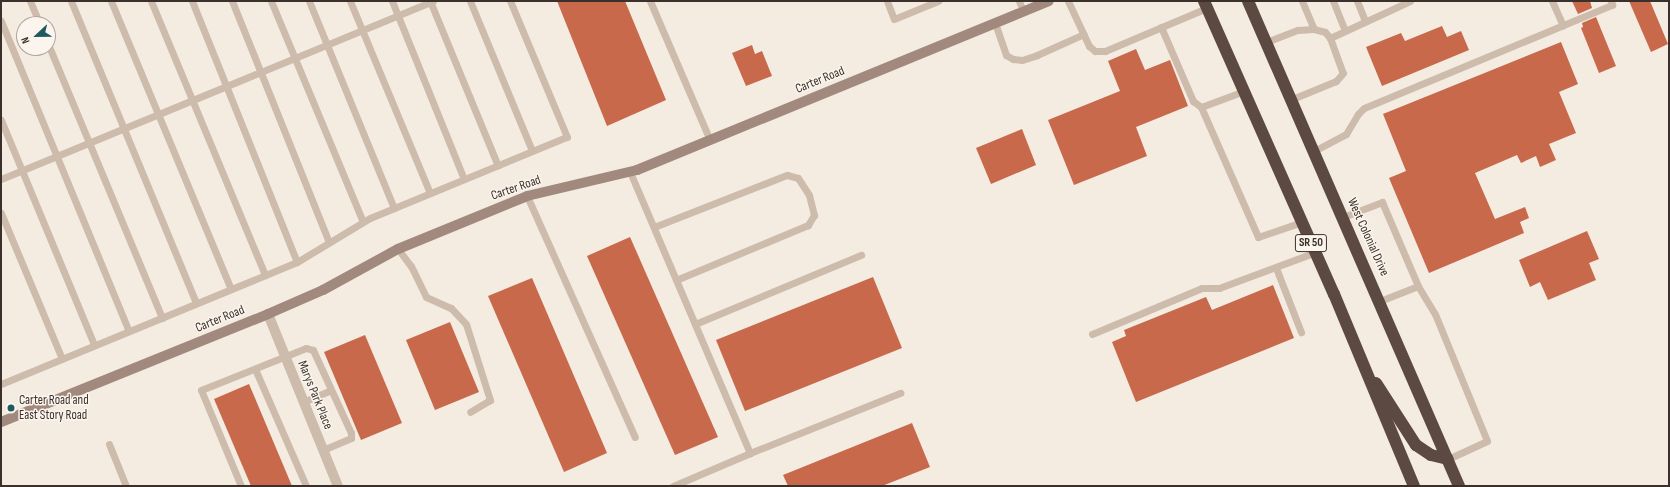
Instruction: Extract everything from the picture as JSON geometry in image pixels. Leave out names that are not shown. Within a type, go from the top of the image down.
[{"type":"highway","name":"West Colonial Drive","points":[[1248,1],[1344,217],[1459,486]]},
{"type":"highway","name":"SR 50","points":[[1205,4],[1316,252],[1414,486]]},
{"type":"highway","points":[[1357,353],[1416,445],[1431,455],[1448,459]]},
{"type":"street","name":"Carter Road","points":[[1,422],[268,314],[323,290],[398,249],[527,196],[630,172],[1049,1]]},
{"type":"street","name":"Marys Park Place","points":[[268,314],[338,486]]},
{"type":"lane","points":[[30,1],[37,16]]},
{"type":"lane","points":[[71,1],[196,303]]},
{"type":"lane","points":[[111,1],[231,289]]},
{"type":"lane","points":[[151,1],[264,275]]},
{"type":"lane","points":[[192,1],[297,262]]},
{"type":"lane","points":[[232,1],[329,242]]},
{"type":"lane","points":[[271,1],[363,222]]},
{"type":"lane","points":[[309,1],[394,208]]},
{"type":"lane","points":[[350,1],[430,193]]},
{"type":"lane","points":[[392,1],[464,179]]},
{"type":"lane","points":[[1,179],[431,1],[498,166]]},
{"type":"lane","points":[[470,1],[532,151]]},
{"type":"lane","points":[[1,384],[297,262],[363,222],[567,137],[510,1]]},
{"type":"lane","points":[[650,1],[710,140]]},
{"type":"lane","points":[[887,1],[894,19],[938,1]]},
{"type":"lane","points":[[1019,1],[1023,11]]},
{"type":"lane","points":[[1068,1],[1089,46],[1095,51],[1105,51],[1161,27],[1205,4]]},
{"type":"lane","points":[[1302,1],[1314,29]]},
{"type":"lane","points":[[1333,1],[1345,30]]},
{"type":"lane","points":[[1357,1],[1365,21]]},
{"type":"lane","points":[[1330,38],[1410,1]]},
{"type":"lane","points":[[1552,1],[1563,26]]},
{"type":"lane","points":[[1314,151],[1346,134],[1358,114],[1364,108],[1612,5],[1611,1]]},
{"type":"lane","points":[[1,21],[129,331]]},
{"type":"lane","points":[[994,23],[1006,55],[1013,59],[1022,60],[1037,55],[1084,34]]},
{"type":"lane","points":[[1161,27],[1188,93],[1193,101],[1201,107],[1258,237],[1302,222]]},
{"type":"lane","points":[[1266,42],[1298,30],[1314,29],[1325,32],[1330,38],[1343,73],[1336,81],[1292,99]]},
{"type":"lane","points":[[53,56],[162,318]]},
{"type":"lane","points":[[1201,107],[1244,91]]},
{"type":"lane","points":[[1,120],[94,345]]},
{"type":"lane","points":[[630,172],[750,453]]},
{"type":"lane","points":[[654,227],[787,175],[798,178],[809,195],[814,215],[808,225],[676,280]]},
{"type":"lane","points":[[527,196],[635,437]]},
{"type":"lane","points":[[1344,217],[1382,202],[1418,286],[1435,314],[1487,441],[1448,459]]},
{"type":"lane","points":[[1,213],[62,359]]},
{"type":"lane","points":[[398,249],[411,266],[426,297],[451,308],[466,324],[490,400],[470,412]]},
{"type":"lane","points":[[1092,334],[1202,288],[1219,288],[1316,252]]},
{"type":"lane","points":[[695,324],[860,256]]},
{"type":"lane","points":[[1276,268],[1301,332]]},
{"type":"lane","points":[[1380,301],[1418,286]]},
{"type":"lane","points":[[241,486],[201,390],[285,358],[306,348],[313,350],[351,433],[350,438],[323,450]]},
{"type":"lane","points":[[255,369],[306,486]]},
{"type":"lane","points":[[303,402],[331,390]]},
{"type":"lane","points":[[673,486],[750,453],[900,393]]},
{"type":"lane","points":[[109,444],[126,486]]},
{"type":"building","points":[[557,1],[625,1],[666,100],[607,126]]},
{"type":"building","points":[[1572,1],[1590,1],[1592,8],[1578,14]]},
{"type":"building","points":[[1629,1],[1650,1],[1668,44],[1651,52]]},
{"type":"building","points":[[1596,17],[1616,66],[1599,73],[1581,28],[1583,27],[1582,23]]},
{"type":"building","points":[[1442,26],[1447,37],[1461,31],[1469,50],[1382,86],[1366,47],[1401,33],[1405,41]]},
{"type":"building","points":[[1561,42],[1578,84],[1559,92],[1576,133],[1549,144],[1556,160],[1540,167],[1536,156],[1521,163],[1517,155],[1475,173],[1495,219],[1525,207],[1529,218],[1520,222],[1524,233],[1429,273],[1389,178],[1406,171],[1383,114]]},
{"type":"building","points":[[752,45],[755,54],[762,51],[772,76],[746,86],[732,53]]},
{"type":"building","points":[[1136,49],[1145,70],[1170,60],[1188,106],[1136,127],[1147,156],[1074,185],[1048,120],[1120,91],[1108,61]]},
{"type":"building","points":[[1022,129],[1036,165],[991,184],[976,148]]},
{"type":"building","points":[[1587,231],[1599,259],[1589,263],[1596,280],[1548,300],[1540,282],[1530,287],[1519,260]]},
{"type":"building","points":[[630,237],[718,437],[675,455],[587,256]]},
{"type":"building","points":[[873,277],[902,348],[745,411],[716,340]]},
{"type":"building","points":[[532,278],[607,453],[564,472],[488,296]]},
{"type":"building","points":[[1273,285],[1294,338],[1136,402],[1112,342],[1126,336],[1124,330],[1206,297],[1212,310]]},
{"type":"building","points":[[450,322],[479,392],[435,410],[406,340]]},
{"type":"building","points":[[365,335],[402,423],[361,440],[324,352]]},
{"type":"building","points":[[249,384],[292,486],[251,486],[214,399]]},
{"type":"building","points":[[912,423],[930,467],[882,486],[788,486],[783,475]]},
{"type":"place","name":"Carter Road and East Story Road","points":[[11,408]]}]
